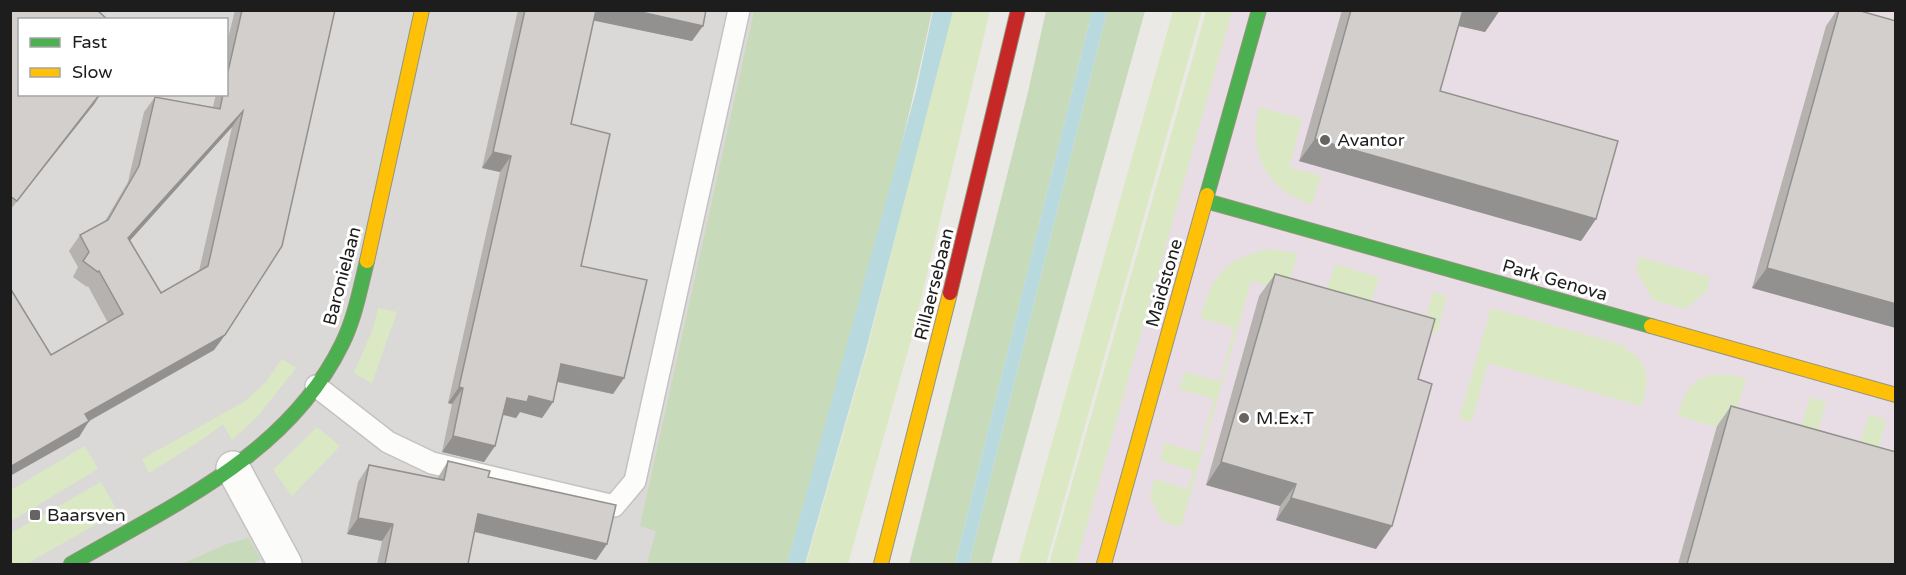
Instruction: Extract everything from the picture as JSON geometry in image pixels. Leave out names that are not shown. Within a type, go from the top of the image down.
[{"type":"street","name":"Baronielaan","points":[[71,564],[192,496],[233,468],[279,431],[316,386],[342,344],[358,300],[423,10]]},
{"type":"street","name":"Rillaersebaan","points":[[880,564],[963,244],[1018,10]]},
{"type":"street","name":"Maidstone","points":[[1104,564],[1259,10]]},
{"type":"street","name":"Park Genova","points":[[1206,201],[1896,395]]},
{"type":"street","points":[[233,468],[285,564]]},
{"type":"lane","points":[[316,386],[388,442],[432,463],[614,506],[635,481],[739,10]]},
{"type":"shaded area","points":[[10,11],[812,11],[685,564],[11,564]]},
{"type":"shaded area","points":[[1229,11],[1895,11],[1895,564],[1071,564]]},
{"type":"green space","points":[[754,11],[932,11],[882,219],[787,564],[647,564],[656,531],[640,526]]},
{"type":"green space","points":[[951,11],[990,11],[913,333],[848,564],[806,564],[867,350]]},
{"type":"green space","points":[[1046,11],[1092,11],[955,564],[909,564],[1028,92]]},
{"type":"green space","points":[[1107,11],[1145,11],[991,564],[969,564]]},
{"type":"green space","points":[[1173,11],[1202,11],[1046,564],[1018,564]]},
{"type":"green space","points":[[1206,11],[1232,11],[1076,564],[1049,564]]},
{"type":"green space","points":[[1259,107],[1302,119],[1289,167],[1321,176],[1312,204],[1282,189],[1264,168],[1256,140]]},
{"type":"green space","points":[[1269,249],[1298,253],[1287,288],[1324,299],[1335,264],[1379,277],[1369,311],[1423,327],[1433,292],[1447,296],[1437,334],[1251,281],[1181,527],[1163,522],[1150,497],[1154,479],[1188,489],[1193,471],[1160,460],[1165,443],[1199,453],[1214,399],[1179,389],[1185,372],[1220,382],[1234,328],[1201,318],[1205,303],[1216,280],[1231,264]]},
{"type":"green space","points":[[1639,257],[1710,277],[1707,291],[1685,309],[1653,300],[1636,270]]},
{"type":"green space","points":[[378,308],[397,312],[372,383],[354,373],[373,329]]},
{"type":"green space","points":[[1491,308],[1626,346],[1625,349],[1640,360],[1646,373],[1646,389],[1642,406],[1488,363],[1472,421],[1459,419]]},
{"type":"green space","points":[[282,359],[296,368],[257,417],[232,440],[223,424],[149,473],[142,459],[244,402],[266,382]]},
{"type":"green space","points":[[1727,374],[1746,379],[1735,416],[1799,434],[1810,397],[1826,402],[1816,439],[1858,451],[1869,414],[1886,420],[1877,456],[1895,475],[1678,416],[1684,397],[1691,386],[1701,378]]},
{"type":"green space","points":[[317,427],[340,446],[292,496],[273,470]]},
{"type":"green space","points":[[85,446],[98,469],[11,521],[11,490]]},
{"type":"green space","points":[[101,482],[118,512],[26,564],[11,564],[11,533]]},
{"type":"green space","points":[[248,538],[261,559],[252,564],[182,564],[224,545]]},
{"type":"water","points":[[933,11],[953,11],[866,350],[805,564],[787,564],[916,91]]},
{"type":"water","points":[[1092,11],[1107,11],[969,564],[955,564]]},
{"type":"building","points":[[10,10],[97,10],[106,18],[18,18],[18,96],[98,96],[17,201],[10,196]]},
{"type":"building","points":[[242,10],[335,10],[282,246],[225,335],[85,414],[89,421],[10,467],[10,288],[51,355],[123,314],[99,271],[83,261],[89,252],[80,235],[108,220],[139,166],[155,97],[220,109],[223,96],[228,96],[228,71]],"holes":[[[243,111],[208,266],[161,293],[128,238]]]},
{"type":"building","points":[[525,10],[596,10],[571,124],[610,134],[581,266],[647,280],[624,378],[561,364],[553,402],[529,396],[527,402],[507,398],[495,446],[453,436],[463,388],[459,387],[511,156],[493,152]]},
{"type":"building","points":[[632,10],[706,10],[703,26]]},
{"type":"building","points":[[1351,10],[1463,10],[1440,91],[1618,141],[1596,219],[1315,139]]},
{"type":"building","points":[[1839,10],[1857,10],[1896,21],[1896,304],[1767,268]]},
{"type":"building","points":[[1275,274],[1435,319],[1418,379],[1432,384],[1392,526],[1291,498],[1296,484],[1221,462]]},
{"type":"building","points":[[1731,406],[1896,452],[1896,564],[1687,564]]},
{"type":"building","points":[[448,461],[490,471],[488,477],[616,505],[607,544],[478,514],[468,564],[385,564],[393,524],[358,518],[369,465],[444,480]]},
{"type":"traffic: fast","points":[[1207,195],[1259,10]]},
{"type":"traffic: fast","points":[[1206,201],[1651,326]]},
{"type":"traffic: fast","points":[[71,564],[187,498],[224,474],[259,447],[291,417],[319,383],[347,334],[367,261]]},
{"type":"traffic: slow","points":[[367,261],[422,10]]},
{"type":"traffic: slow","points":[[1104,564],[1207,195]]},
{"type":"traffic: slow","points":[[881,564],[950,293]]},
{"type":"traffic: slow","points":[[1651,326],[1896,395]]},
{"type":"traffic: jam","points":[[950,293],[1018,10]]},
{"type":"place","name":"Avantor","points":[[1325,140]]},
{"type":"place","name":"M.Ex.T","points":[[1244,418]]},
{"type":"place","name":"Baarsven","points":[[35,515]]}]
